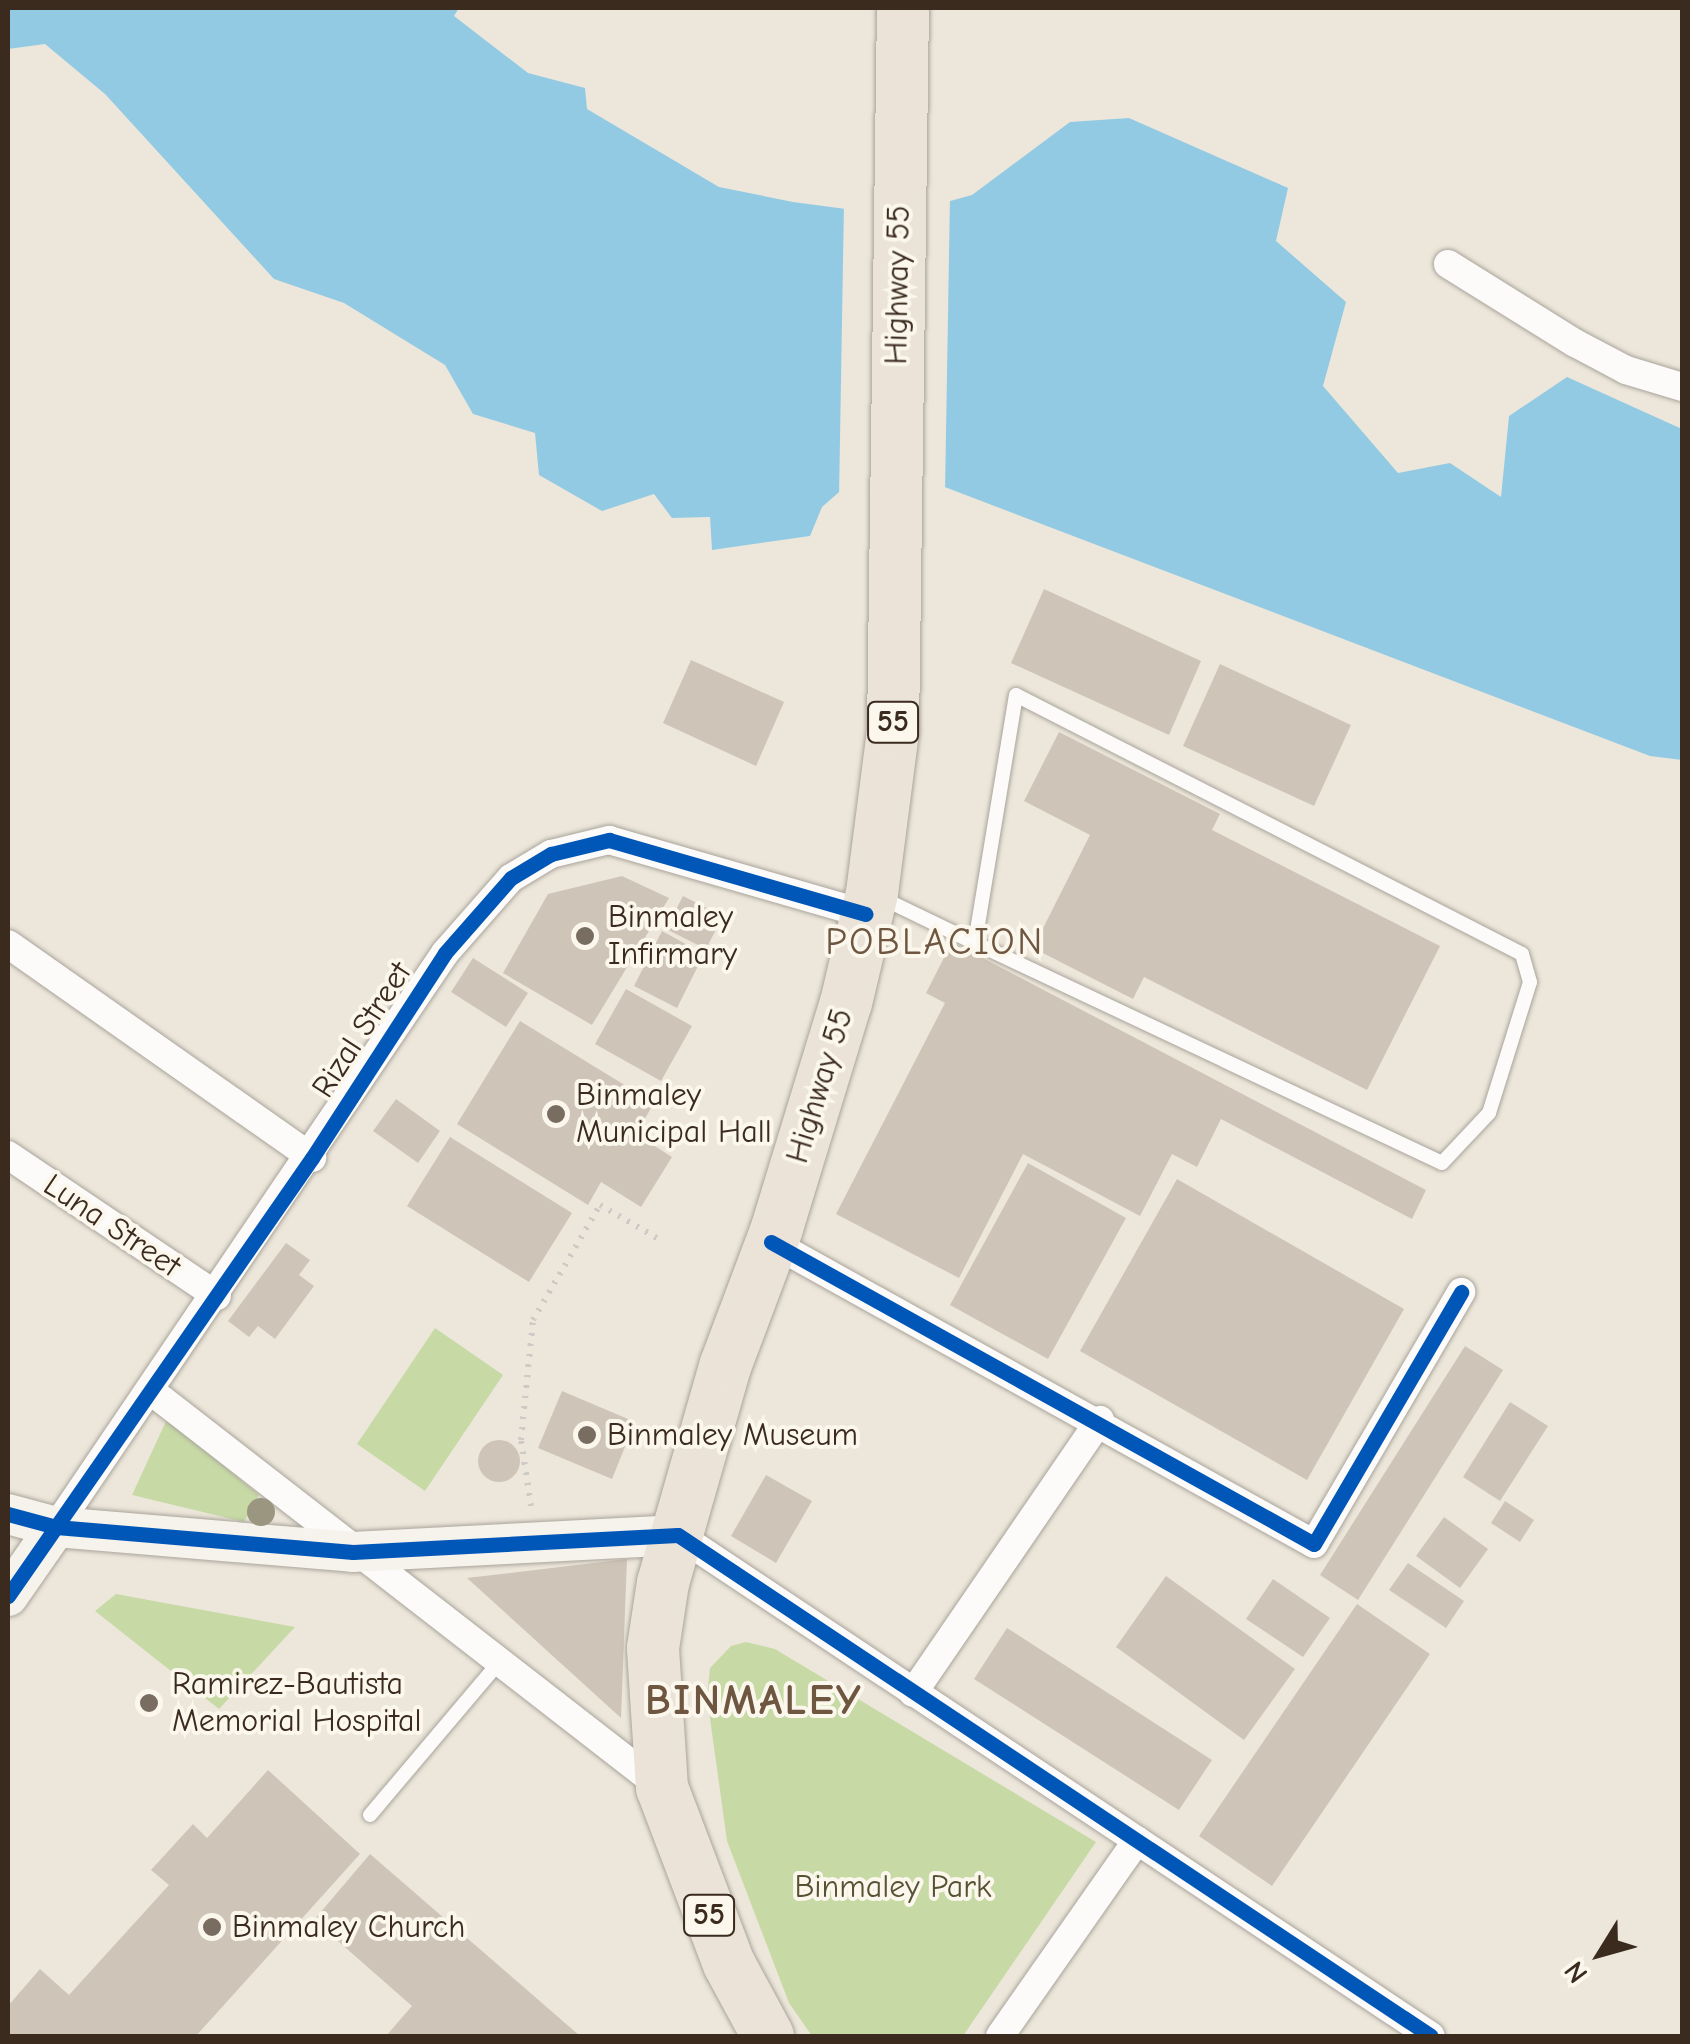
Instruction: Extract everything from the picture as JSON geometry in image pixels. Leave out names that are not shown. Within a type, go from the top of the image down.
[{"type":"highway","name":"Highway 55","points":[[662,1788],[653,1648],[678,1535],[726,1364],[771,1242],[846,1003],[869,904],[893,731],[904,8]]},
{"type":"highway","name":"55","points":[[662,1788],[729,1964],[768,2036]]},
{"type":"street","points":[[1448,264],[1626,370],[1682,386]]},
{"type":"street","name":"Rizal Street","points":[[56,1527],[312,1158],[445,953],[488,899],[551,854],[609,840],[638,844],[869,904]]},
{"type":"street","points":[[8,944],[312,1158]]},
{"type":"street","name":"Luna Street","points":[[8,1155],[217,1296]]},
{"type":"street","points":[[771,1242],[1100,1420],[1314,1544],[1461,1292]]},
{"type":"street","points":[[151,1390],[353,1552],[501,1660],[662,1788]]},
{"type":"street","points":[[913,1693],[1100,1420]]},
{"type":"street","points":[[8,1514],[56,1527],[353,1552],[678,1535],[1431,2036]]},
{"type":"street","points":[[8,1596],[56,1527]]},
{"type":"street","points":[[1000,2036],[1137,1840]]},
{"type":"lane","points":[[869,904],[975,943],[1442,1163],[1489,1113],[1530,982],[1522,954],[1016,695],[975,943]]},
{"type":"lane","points":[[370,1814],[501,1660]]},
{"type":"path","points":[[537,1542],[521,1440],[532,1320],[600,1205],[662,1240]]},
{"type":"green space","points":[[435,1328],[503,1375],[425,1491],[357,1444]]},
{"type":"green space","points":[[167,1419],[259,1495],[244,1522],[132,1495]]},
{"type":"green space","points":[[116,1594],[295,1627],[219,1709],[95,1611]]},
{"type":"green space","name":"Binmaley Park","points":[[746,1642],[775,1649],[1096,1842],[963,2036],[812,2036],[789,2003],[727,1841],[707,1697],[710,1668],[731,1646]]},
{"type":"water","points":[[8,8],[459,8],[454,16],[528,73],[585,88],[587,109],[719,187],[793,202],[861,211],[932,206],[972,195],[1070,122],[1129,118],[1288,188],[1276,241],[1346,302],[1323,386],[1398,473],[1450,463],[1501,497],[1509,416],[1567,377],[1682,429],[1682,760],[1650,756],[908,473],[846,486],[822,507],[810,536],[712,550],[710,517],[672,518],[654,494],[602,511],[539,475],[535,433],[473,414],[445,365],[344,303],[274,279],[105,94],[45,44],[8,49]]},
{"type":"pier","points":[[950,196],[945,493],[908,479],[839,498],[844,203]]},
{"type":"building","points":[[1044,589],[1201,661],[1169,735],[1011,663]]},
{"type":"building","points":[[691,660],[784,702],[756,766],[663,723]]},
{"type":"building","points":[[1220,664],[1351,725],[1314,806],[1183,746]]},
{"type":"building","points":[[1059,732],[1220,814],[1212,830],[1440,946],[1367,1090],[1144,977],[1133,999],[1033,948],[1090,835],[1024,801]]},
{"type":"building","name":"Binmaley Infirmary","points":[[622,876],[669,898],[592,1025],[503,973],[548,894]]},
{"type":"building","points":[[683,896],[723,916],[706,949],[666,929]]},
{"type":"building","points":[[662,931],[704,954],[677,1008],[634,986]]},
{"type":"building","points":[[952,942],[1426,1190],[1412,1219],[1221,1119],[1197,1167],[1172,1154],[1140,1216],[1023,1154],[959,1278],[836,1214],[945,1003],[926,993]]},
{"type":"building","points":[[473,958],[528,993],[506,1027],[451,992]]},
{"type":"building","points":[[626,989],[692,1026],[661,1081],[595,1044]]},
{"type":"building","name":"Binmaley Municipal Hall","points":[[520,1021],[654,1103],[636,1134],[672,1157],[641,1207],[601,1182],[588,1205],[457,1124]]},
{"type":"building","points":[[396,1099],[440,1131],[418,1163],[373,1131]]},
{"type":"building","points":[[450,1137],[572,1213],[529,1282],[407,1206]]},
{"type":"building","points":[[1028,1163],[1126,1218],[1048,1359],[950,1305]]},
{"type":"building","points":[[1177,1179],[1404,1309],[1307,1480],[1080,1351]]},
{"type":"building","points":[[286,1243],[310,1260],[299,1275],[314,1286],[275,1339],[258,1326],[249,1337],[228,1321]]},
{"type":"building","points":[[1465,1346],[1503,1370],[1358,1600],[1320,1575]]},
{"type":"building","name":"Binmaley Museum","points":[[562,1391],[635,1422],[612,1479],[538,1448]]},
{"type":"building","points":[[1510,1402],[1548,1426],[1500,1501],[1463,1477]]},
{"type":"building","points":[[499,1440],[514,1446],[520,1461],[514,1476],[499,1482],[484,1476],[478,1461],[484,1446]]},
{"type":"building","points":[[766,1475],[812,1501],[776,1563],[731,1536]]},
{"type":"building","points":[[1505,1501],[1534,1520],[1520,1542],[1491,1523]]},
{"type":"building","points":[[1444,1517],[1488,1549],[1460,1588],[1416,1556]]},
{"type":"building","points":[[627,1559],[621,1718],[467,1578]]},
{"type":"building","points":[[1408,1563],[1464,1601],[1446,1628],[1389,1590]]},
{"type":"building","points":[[1166,1576],[1295,1669],[1244,1740],[1116,1647]]},
{"type":"building","points":[[1273,1579],[1330,1618],[1303,1657],[1246,1619]]},
{"type":"building","points":[[1357,1604],[1430,1654],[1272,1886],[1199,1836]]},
{"type":"building","points":[[1007,1628],[1212,1760],[1179,1810],[974,1679]]},
{"type":"building","name":"Binmaley Church","points":[[268,1770],[360,1854],[196,2036],[8,2036],[8,2006],[40,1969],[69,1995],[169,1885],[151,1870],[193,1824],[207,1838]]},
{"type":"building","points":[[370,1854],[580,2036],[386,2036],[412,2006],[314,1920]]},
{"type":"cycle path","points":[[8,1596],[312,1158],[445,953],[511,878],[551,854],[609,840],[866,914]]},
{"type":"cycle path","points":[[771,1242],[1314,1544],[1461,1292]]},
{"type":"cycle path","points":[[8,1514],[56,1527],[353,1552],[678,1535],[1431,2036]]},
{"type":"place","name":"Binmaley Infirmary","points":[[585,936]]},
{"type":"place","name":"Binmaley Municipal Hall","points":[[556,1114]]},
{"type":"place","name":"Binmaley Museum","points":[[587,1435]]},
{"type":"place","name":"Ramirez-Bautista Memorial Hospital","points":[[149,1703]]},
{"type":"place","name":"Binmaley Church","points":[[212,1927]]},
{"type":"district","name":"POBLACION","points":[[935,943]]},
{"type":"district","name":"BINMALEY","points":[[754,1701]]}]
